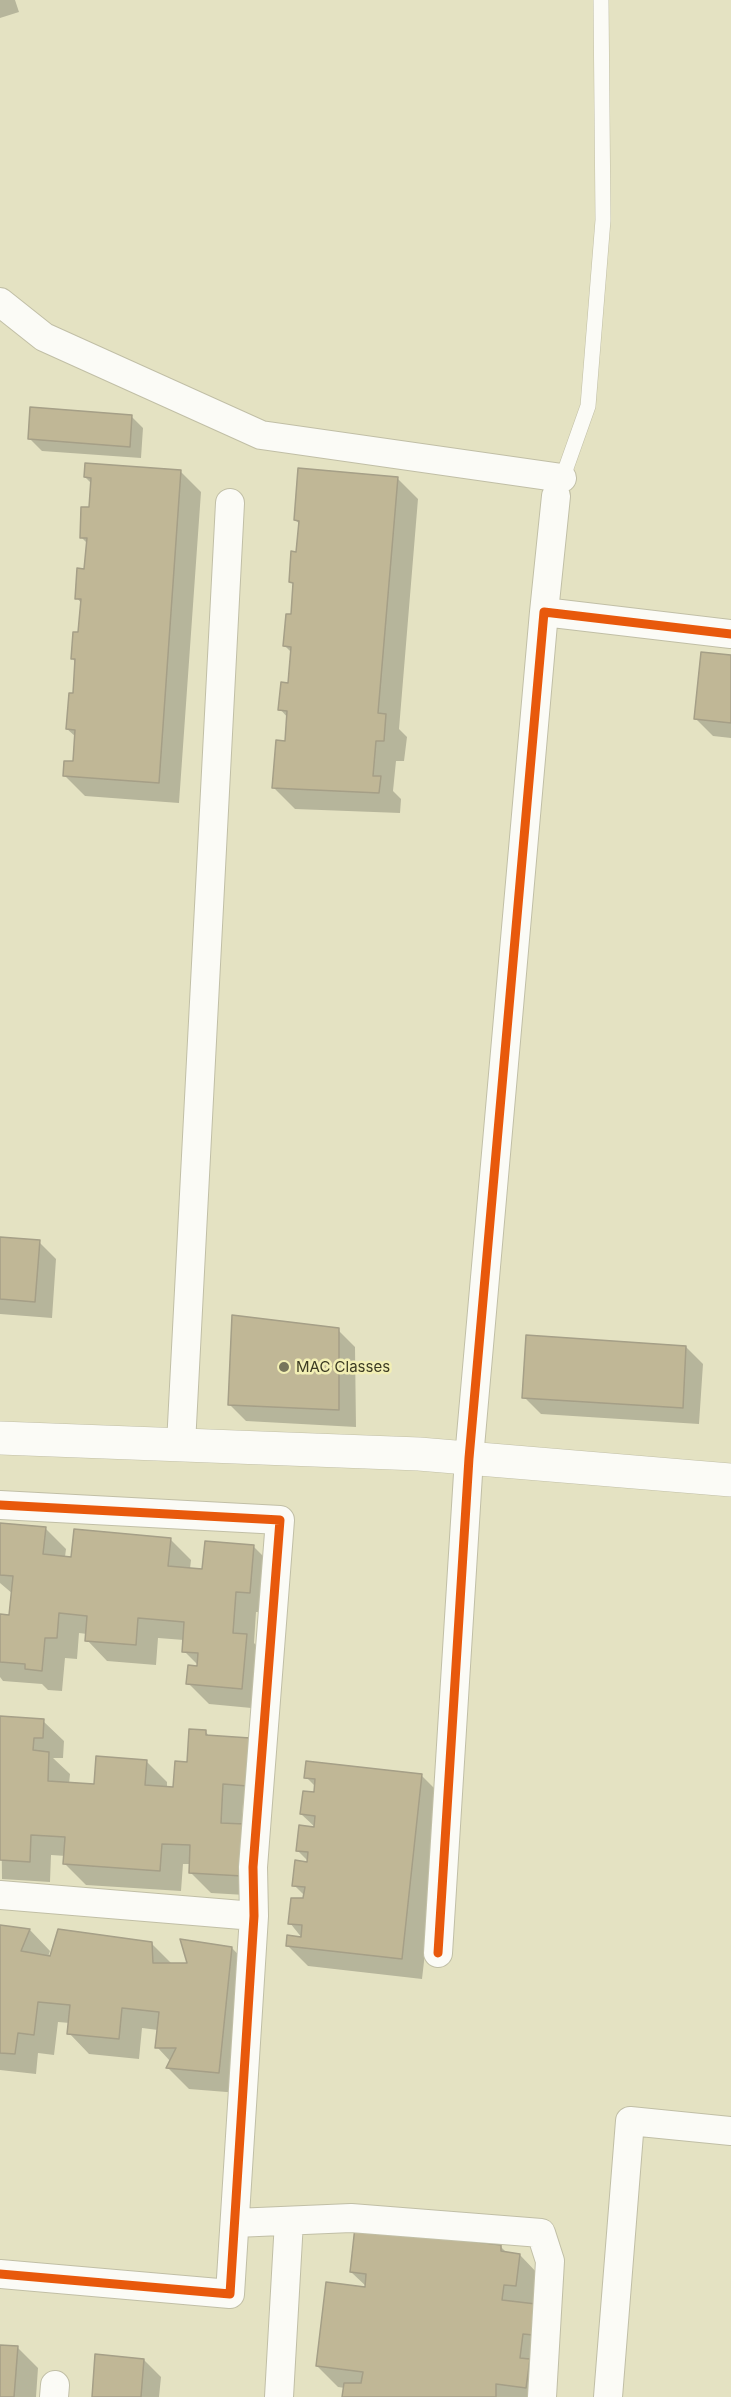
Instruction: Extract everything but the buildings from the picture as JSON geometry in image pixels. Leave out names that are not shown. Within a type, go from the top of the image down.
[{"type":"street","points":[[0,302],[44,337],[261,435],[559,487],[544,612],[469,1458],[438,1953]]},
{"type":"street","points":[[181,1444],[230,503]]},
{"type":"street","points":[[544,612],[731,634]]},
{"type":"street","points":[[0,1438],[469,1458],[731,1480]]},
{"type":"street","points":[[0,1505],[280,1520],[253,1867],[254,1916],[230,2294],[0,2274]]},
{"type":"street","points":[[0,1895],[254,1916]]},
{"type":"street","points":[[608,2397],[630,2121],[731,2131]]},
{"type":"street","points":[[235,2223],[351,2218],[541,2233],[550,2261],[542,2397]]},
{"type":"street","points":[[279,2397],[289,2221]]},
{"type":"lane","points":[[559,487],[588,406],[602,232],[601,0]]},
{"type":"cycle path","points":[[438,1953],[469,1458],[544,612],[731,634]]},
{"type":"cycle path","points":[[0,1505],[280,1520],[253,1867],[254,1916],[230,2294],[0,2274]]},
{"type":"place","name":"MAC Classes","points":[[284,1367]]}]
